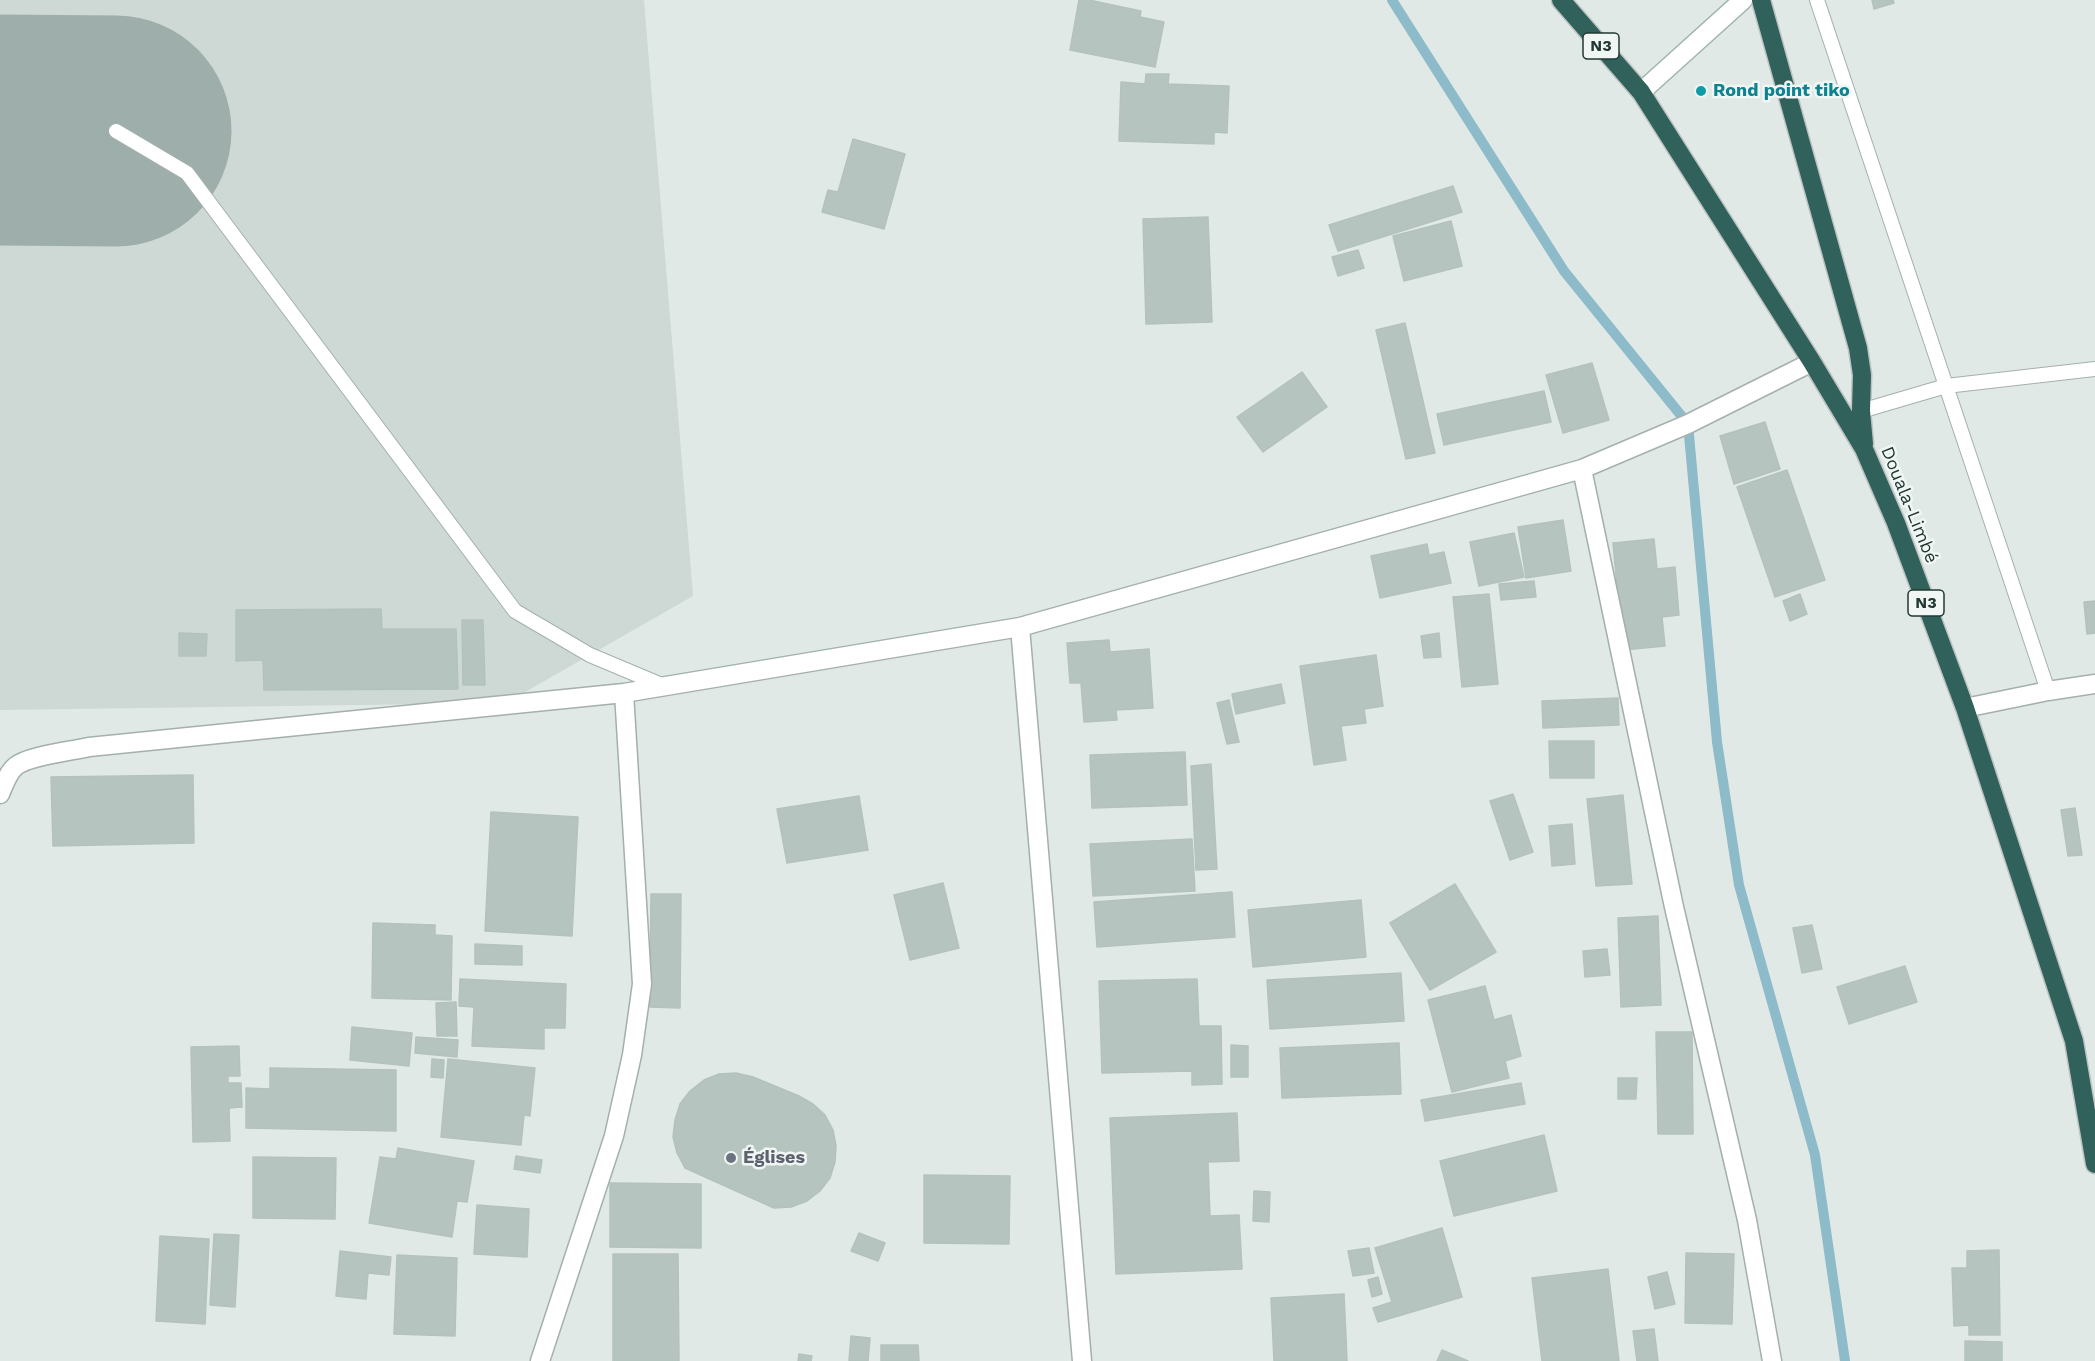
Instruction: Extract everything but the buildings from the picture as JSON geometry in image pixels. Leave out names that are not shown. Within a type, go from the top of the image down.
[{"type":"highway","points":[[1761,0],[1858,348],[1862,375],[1861,411],[1864,449]]},
{"type":"highway","name":"Douala-Limbé","points":[[1566,2],[1641,92],[1812,362],[1864,449],[1896,523],[1965,708],[2074,1041],[2095,1164]]},
{"type":"street","points":[[1641,92],[1743,0]]},
{"type":"street","points":[[0,794],[7,778],[17,765],[37,758],[89,747],[624,693],[1020,627],[1582,469],[1688,424],[1812,362]]},
{"type":"street","points":[[1582,469],[1674,908],[1747,1220],[1772,1361]]},
{"type":"street","points":[[1020,627],[1082,1361]]},
{"type":"street","points":[[1965,708],[2095,684]]},
{"type":"street","points":[[540,1361],[614,1136],[633,1054],[642,984],[624,693]]},
{"type":"lane","points":[[1817,0],[2048,691]]},
{"type":"lane","points":[[116,131],[187,172],[515,611],[591,655],[664,686]]},
{"type":"lane","points":[[1861,411],[1946,386],[2095,369]]},
{"type":"shaded area","points":[[0,0],[644,0],[693,596],[506,703],[0,710]]},
{"type":"waterway","points":[[1392,0],[1564,271],[1688,424],[1717,742],[1739,885],[1815,1155],[1845,1361]]},
{"type":"runway","points":[[0,130],[116,131]]},
{"type":"place","name":"Rond point tiko","points":[[1701,91]]},
{"type":"place","name":"Églises","points":[[731,1158]]}]
